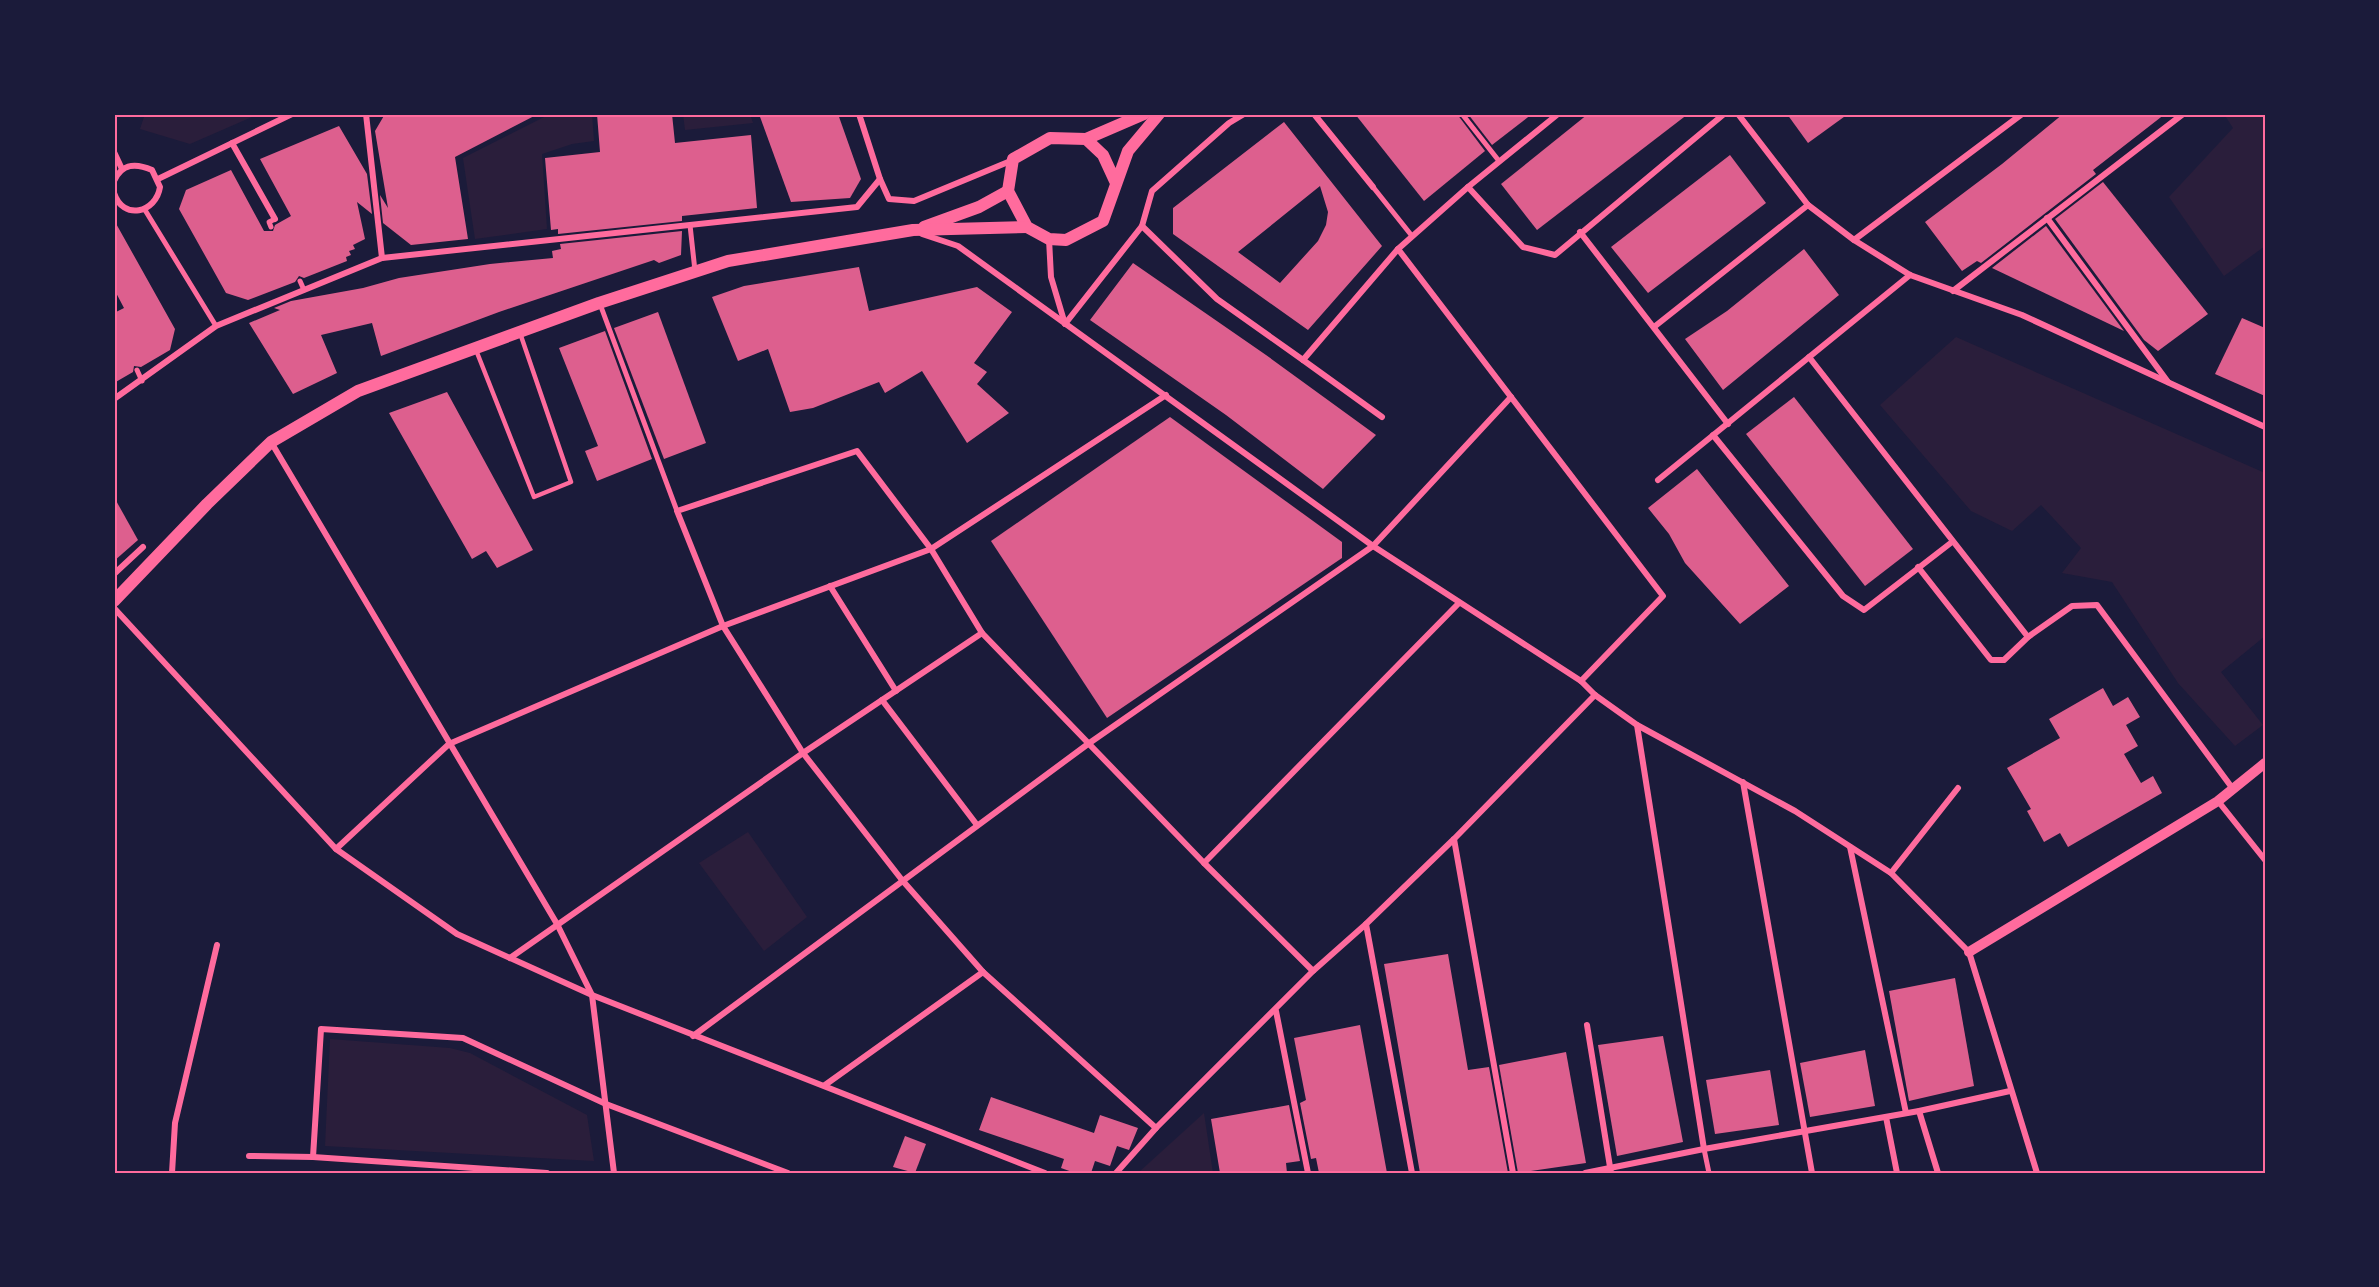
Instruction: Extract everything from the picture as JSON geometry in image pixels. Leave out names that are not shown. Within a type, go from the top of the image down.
[{"type":"main road","points":[[1027,227],[1008,191],[1013,159],[1050,138],[1086,139],[1144,114]]},
{"type":"main road","points":[[114,602],[207,504],[271,442],[358,391],[599,303],[728,261],[913,231],[1027,227],[1049,239],[1066,240],[1103,221],[1115,182],[1128,151],[1159,114]]},
{"type":"main road","points":[[1086,139],[1103,155],[1115,182]]},
{"type":"main road","points":[[913,231],[979,207],[1008,191]]},
{"type":"street","points":[[158,179],[292,114]]},
{"type":"street","points":[[366,114],[382,258]]},
{"type":"street","points":[[859,114],[880,179],[890,199],[914,201],[1013,159]]},
{"type":"street","points":[[1065,324],[1142,226],[1152,191],[1229,123],[1244,114]]},
{"type":"street","points":[[1314,114],[1412,237]]},
{"type":"street","points":[[1462,114],[1499,161]]},
{"type":"street","points":[[1303,360],[1398,249],[1468,187],[1558,114]]},
{"type":"street","points":[[1468,187],[1523,247],[1555,255],[1724,114]]},
{"type":"street","points":[[1738,114],[1808,205],[1854,240],[1910,275],[2022,315],[2265,427]]},
{"type":"street","points":[[1854,240],[2022,114]]},
{"type":"street","points":[[1953,291],[2182,114]]},
{"type":"street","points":[[232,143],[274,219],[268,222],[271,227]]},
{"type":"street","points":[[114,152],[122,169]]},
{"type":"street","points":[[114,181],[122,169],[139,164],[152,170],[158,179],[158,197],[145,210],[127,209],[115,198]]},
{"type":"street","points":[[114,399],[216,326],[382,258],[857,207],[880,179]]},
{"type":"street","points":[[1654,327],[1808,205]]},
{"type":"street","points":[[145,210],[216,326]]},
{"type":"street","points":[[2047,218],[2169,383]]},
{"type":"street","points":[[690,225],[695,272]]},
{"type":"street","points":[[1142,226],[1217,299],[1382,417]]},
{"type":"street","points":[[913,231],[958,246],[1373,546],[1458,604],[1581,681],[1595,695],[1637,725],[1795,811],[1891,873],[1969,952],[2037,1173]]},
{"type":"street","points":[[1580,232],[1728,424]]},
{"type":"street","points":[[1049,239],[1051,277],[1065,324]]},
{"type":"street","points":[[1398,249],[1663,596],[1581,681]]},
{"type":"street","points":[[1658,480],[1910,275]]},
{"type":"street","points":[[300,281],[304,290]]},
{"type":"street","points":[[599,303],[723,626],[804,753],[902,880],[983,972],[1156,1128]]},
{"type":"street","points":[[1809,357],[2028,638]]},
{"type":"street","points":[[137,369],[142,381]]},
{"type":"street","points":[[336,849],[449,744],[723,626],[931,549],[1166,395]]},
{"type":"street","points":[[693,1036],[1088,744],[1373,546],[1511,397]]},
{"type":"street","points":[[1713,435],[1843,596],[1864,610],[1952,542]]},
{"type":"street","points":[[271,442],[557,924],[592,995],[614,1173]]},
{"type":"street","points":[[677,511],[858,451],[931,549],[982,633],[1204,863],[1313,970]]},
{"type":"street","points":[[114,574],[143,547]]},
{"type":"street","points":[[1918,567],[1991,660],[2004,660],[2028,638],[2072,606],[2097,605],[2233,789]]},
{"type":"street","points":[[830,586],[896,691]]},
{"type":"street","points":[[1204,863],[1458,604]]},
{"type":"street","points":[[114,608],[336,849],[457,934],[592,995],[1045,1173]]},
{"type":"street","points":[[510,958],[804,753],[982,633]]},
{"type":"street","points":[[1116,1173],[1156,1128],[1276,1011],[1313,970],[1366,924],[1454,839],[1595,695]]},
{"type":"street","points":[[882,700],[977,825]]},
{"type":"street","points":[[1637,725],[1709,1173]]},
{"type":"street","points":[[1969,952],[2218,801],[2265,763]]},
{"type":"street","points":[[1743,782],[1812,1173]]},
{"type":"street","points":[[1891,873],[1958,788]]},
{"type":"street","points":[[2218,801],[2265,860]]},
{"type":"street","points":[[1454,839],[1513,1173]]},
{"type":"street","points":[[1850,846],[1906,1113]]},
{"type":"street","points":[[1366,924],[1412,1173]]},
{"type":"street","points":[[172,1173],[175,1123],[217,945]]},
{"type":"street","points":[[825,1085],[983,972]]},
{"type":"street","points":[[1276,1011],[1308,1173]]},
{"type":"street","points":[[1587,1024],[1611,1171]]},
{"type":"street","points":[[313,1157],[321,1029],[463,1038],[606,1104],[788,1173]]},
{"type":"street","points":[[1585,1173],[1611,1171],[1704,1149],[1919,1111],[2010,1091]]},
{"type":"street","points":[[1919,1111],[1938,1173]]},
{"type":"street","points":[[1886,1117],[1897,1173]]},
{"type":"street","points":[[249,1156],[313,1157],[547,1173]]},
{"type":"lane","points":[[475,348],[534,497],[571,482],[520,332]]},
{"type":"shaded area","points":[[145,114],[259,114],[190,144],[140,129]]},
{"type":"shaded area","points":[[550,114],[592,114],[594,141],[572,144],[542,154],[547,229],[475,239],[463,158]]},
{"type":"shaded area","points":[[683,114],[750,114],[753,123],[685,130]]},
{"type":"shaded area","points":[[2224,114],[2265,114],[2265,246],[2224,276],[2169,197],[2233,128]]},
{"type":"shaded area","points":[[1956,337],[2265,473],[2265,636],[2221,672],[2263,725],[2235,746],[2178,683],[2112,582],[2062,573],[2081,548],[2041,505],[2012,531],[1971,511],[1880,405]]},
{"type":"shaded area","points":[[748,832],[807,917],[764,951],[699,863]]},
{"type":"shaded area","points":[[330,1039],[450,1048],[470,1053],[587,1115],[594,1161],[325,1146]]},
{"type":"shaded area","points":[[1204,1113],[1213,1173],[1138,1173]]},
{"type":"building","points":[[385,114],[538,114],[455,157],[468,239],[411,245],[383,223],[380,195],[388,208],[375,131]]},
{"type":"building","points":[[597,114],[672,114],[675,143],[751,135],[757,208],[682,216],[682,221],[558,234],[558,229],[551,230],[545,158],[600,152]]},
{"type":"building","points":[[759,114],[838,114],[861,179],[850,198],[791,202]]},
{"type":"building","points":[[1355,114],[1457,114],[1485,151],[1424,201]]},
{"type":"building","points":[[1468,114],[1532,114],[1492,145]]},
{"type":"building","points":[[1588,114],[1688,114],[1537,230],[1501,184]]},
{"type":"building","points":[[1787,114],[1848,114],[1808,143]]},
{"type":"building","points":[[2063,114],[2165,114],[2093,170],[2096,174],[1981,263],[1977,261],[1962,271],[1925,222]]},
{"type":"building","points":[[1284,122],[1382,246],[1308,330],[1173,234],[1173,208]],"holes":[[[1320,186],[1328,212],[1326,225],[1318,241],[1280,283],[1238,252]]]},
{"type":"building","points":[[339,126],[367,174],[372,214],[357,202],[365,239],[353,245],[355,249],[349,251],[351,255],[346,257],[347,261],[304,278],[299,276],[295,282],[248,300],[226,293],[179,209],[186,190],[231,170],[264,231],[273,231],[275,225],[291,216],[260,159]]},
{"type":"building","points":[[1730,155],[1766,203],[1648,293],[1611,247]]},
{"type":"building","points":[[2103,182],[2208,314],[2158,351],[2144,340],[2055,219]]},
{"type":"building","points":[[114,220],[175,329],[170,350],[141,367],[134,366],[133,372],[114,383],[114,313],[124,308],[114,289]]},
{"type":"building","points":[[2046,226],[2124,331],[1992,268]]},
{"type":"building","points":[[682,231],[681,255],[659,263],[654,260],[499,312],[381,356],[372,323],[321,335],[337,373],[293,394],[249,323],[280,310],[274,308],[291,301],[363,288],[399,278],[490,264],[553,258],[552,251],[561,249],[560,244]]},
{"type":"building","points":[[1804,249],[1839,295],[1723,390],[1685,339],[1727,311]]},
{"type":"building","points":[[1133,263],[1376,435],[1323,489],[1226,415],[1090,320]]},
{"type":"building","points":[[859,267],[869,311],[977,287],[1012,312],[974,363],[987,372],[977,384],[1009,413],[967,443],[922,371],[885,393],[879,382],[813,408],[790,412],[768,349],[738,361],[712,297],[744,286]]},
{"type":"building","points":[[658,312],[706,443],[664,459],[614,328]]},
{"type":"building","points":[[2242,318],[2265,328],[2265,396],[2215,374]]},
{"type":"building","points":[[605,331],[652,459],[597,481],[585,451],[598,446],[559,348]]},
{"type":"building","points":[[447,392],[533,550],[497,568],[486,551],[472,559],[389,413]]},
{"type":"building","points":[[1794,397],[1913,549],[1865,586],[1746,434]]},
{"type":"building","points":[[1170,417],[1342,542],[1342,558],[1107,718],[991,541]]},
{"type":"building","points":[[1697,469],[1789,586],[1740,624],[1685,563],[1669,534],[1648,508]]},
{"type":"building","points":[[114,497],[138,540],[114,561]]},
{"type":"building","points":[[2103,688],[2113,706],[2128,697],[2140,717],[2126,725],[2138,746],[2124,754],[2141,783],[2153,776],[2162,793],[2068,847],[2060,833],[2044,842],[2027,811],[2031,809],[2007,768],[2060,738],[2049,719]]},
{"type":"building","points":[[1448,954],[1468,1070],[1489,1067],[1508,1173],[1420,1173],[1384,964]]},
{"type":"building","points":[[1955,978],[1974,1086],[1909,1101],[1889,991]]},
{"type":"building","points":[[1360,1025],[1387,1173],[1319,1173],[1316,1158],[1311,1159],[1300,1103],[1306,1100],[1294,1038]]},
{"type":"building","points":[[1663,1036],[1683,1142],[1617,1156],[1598,1045]]},
{"type":"building","points":[[1865,1050],[1875,1106],[1810,1117],[1800,1063]]},
{"type":"building","points":[[1566,1052],[1586,1163],[1518,1173],[1499,1065]]},
{"type":"building","points":[[1770,1070],[1779,1125],[1715,1134],[1706,1080]]},
{"type":"building","points":[[991,1097],[1094,1133],[1100,1115],[1138,1128],[1129,1150],[1117,1146],[1110,1166],[1095,1161],[1091,1173],[1075,1173],[1061,1168],[1064,1159],[979,1130]]},
{"type":"building","points":[[1289,1105],[1300,1161],[1286,1163],[1287,1173],[1220,1173],[1211,1119]]},
{"type":"building","points":[[905,1136],[926,1144],[915,1173],[893,1167]]}]
